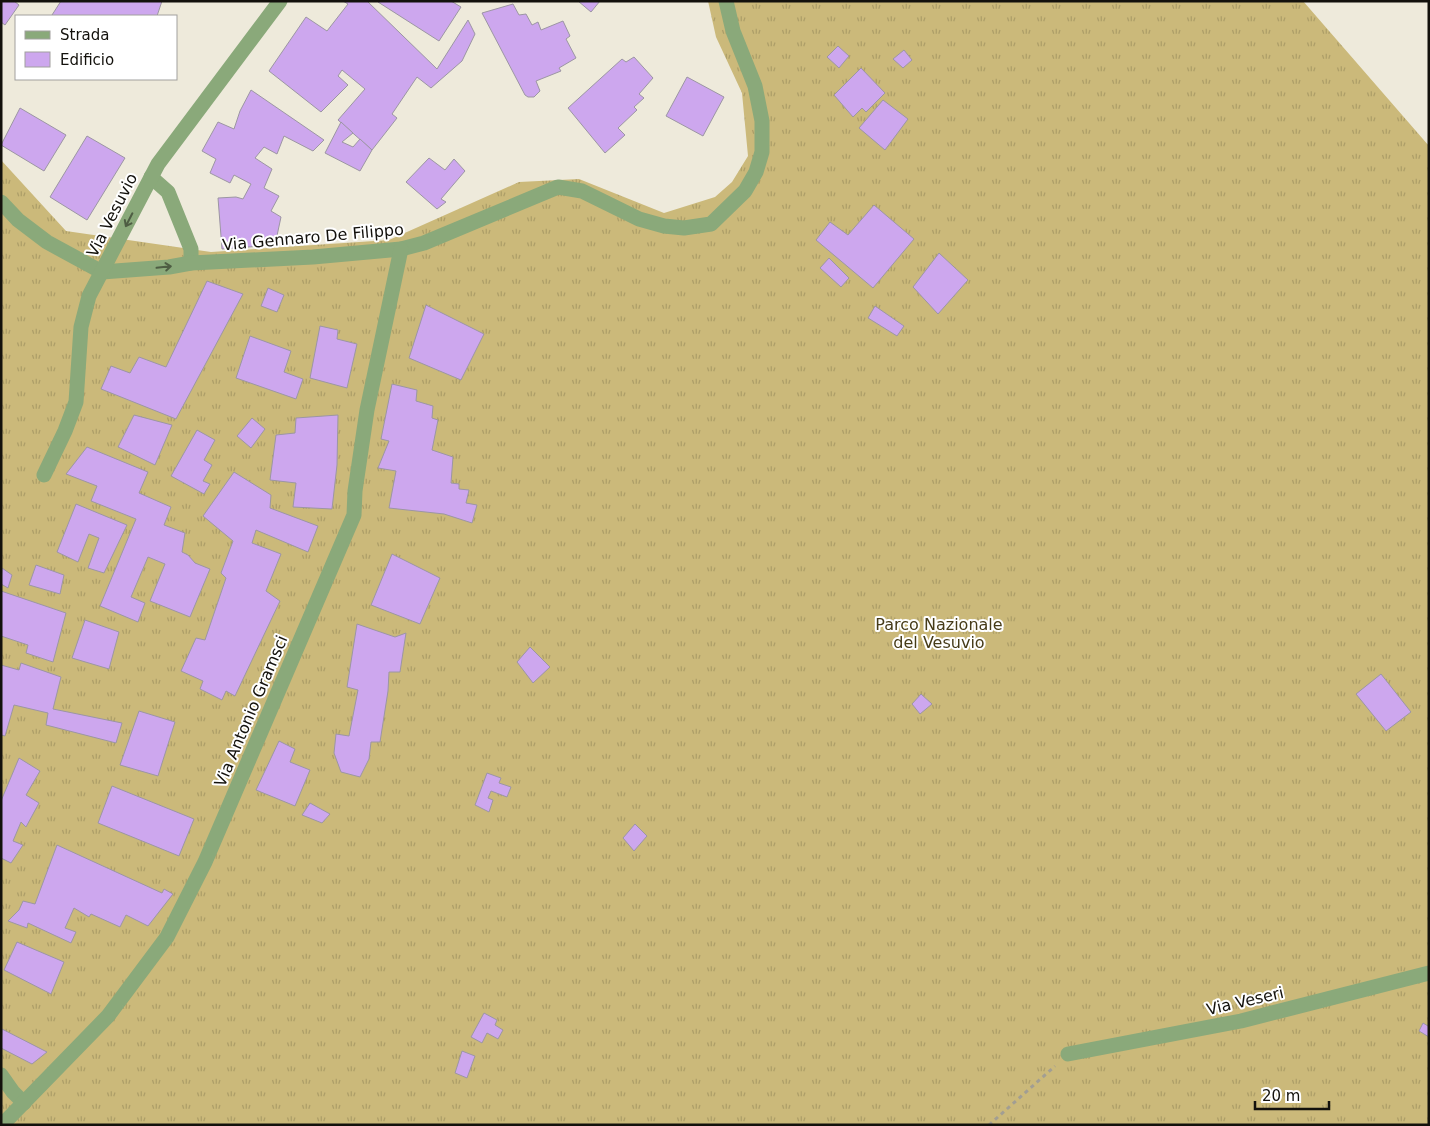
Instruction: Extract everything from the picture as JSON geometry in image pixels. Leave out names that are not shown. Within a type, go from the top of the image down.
[{"type":"street","name":"Via Vesuvio","points":[[44,474],[65,431],[76,402],[81,327],[89,296],[158,164],[280,1]]},
{"type":"street","name":"Via Gennaro De Filippo","points":[[102,272],[169,267],[191,263],[313,257],[401,249],[424,243],[558,187],[582,191],[639,219],[664,226],[684,228],[711,224],[745,191],[756,172],[762,152],[762,121],[755,86],[733,31],[726,1]]},
{"type":"street","points":[[152,176],[168,192],[191,249],[191,263]]},
{"type":"street","points":[[1,202],[18,220],[47,242],[102,272]]},
{"type":"street","name":"Via Antonio Gramsci","points":[[2,1125],[108,1016],[167,937],[205,862],[354,515],[355,491],[367,410],[401,249]]},
{"type":"street","name":"Via Veseri","points":[[1068,1054],[1242,1021],[1429,973]]},
{"type":"street","points":[[1,1075],[13,1092],[24,1103]]},
{"type":"path","points":[[989,1125],[1068,1054]]},
{"type":"green space","name":"Parco Nazionale del Vesuvio","points":[[708,1],[1303,1],[1429,146],[1429,1125],[1,1125],[1,160],[66,231],[211,252],[389,240],[519,182],[579,179],[664,213],[715,197],[732,182],[748,156],[742,93],[716,37]]},
{"type":"building","points":[[1,1],[14,1],[19,5],[5,25],[1,22]]},
{"type":"building","points":[[61,1],[162,1],[157,15],[52,15]]},
{"type":"building","points":[[343,1],[367,1],[437,69],[468,20],[475,34],[462,61],[431,88],[417,77],[392,114],[397,118],[372,150],[338,120],[365,89],[342,70],[338,76],[348,85],[321,112],[269,71],[306,17],[327,31],[348,4]]},
{"type":"building","points":[[379,1],[451,1],[461,7],[439,41]]},
{"type":"building","points":[[578,1],[600,1],[591,12]]},
{"type":"building","points":[[513,4],[519,15],[526,14],[532,25],[538,22],[541,30],[563,21],[570,36],[566,39],[576,58],[559,68],[561,71],[536,81],[540,91],[534,97],[525,95],[482,13]]},
{"type":"building","points":[[838,46],[849,56],[839,68],[827,57]]},
{"type":"building","points":[[904,50],[912,60],[903,68],[893,59]]},
{"type":"building","points":[[634,57],[653,78],[639,94],[644,98],[634,107],[637,110],[618,128],[625,135],[605,153],[568,108],[622,59],[626,62]]},
{"type":"building","points":[[861,68],[885,93],[866,112],[862,108],[853,117],[834,95]]},
{"type":"building","points":[[687,77],[724,97],[703,136],[666,116]]},
{"type":"building","points":[[251,90],[324,140],[313,151],[284,136],[277,154],[264,147],[255,158],[272,169],[264,188],[279,196],[271,211],[281,217],[275,245],[222,249],[218,198],[236,197],[243,199],[251,184],[234,175],[230,183],[210,173],[216,159],[202,151],[218,122],[234,129],[240,111]]},
{"type":"building","points":[[883,100],[908,119],[885,150],[859,128]]},
{"type":"building","points":[[20,108],[66,135],[44,171],[1,145]]},
{"type":"building","points":[[341,122],[353,133],[342,142],[353,147],[360,139],[372,150],[360,171],[325,153]]},
{"type":"building","points":[[87,136],[125,158],[87,220],[50,197]]},
{"type":"building","points":[[429,158],[445,170],[454,159],[465,171],[441,199],[446,202],[437,209],[406,182]]},
{"type":"building","points":[[874,205],[914,239],[873,288],[816,240],[830,222],[848,235]]},
{"type":"building","points":[[939,253],[968,280],[938,314],[913,287]]},
{"type":"building","points":[[829,258],[849,278],[841,287],[820,268]]},
{"type":"building","points":[[207,281],[243,294],[176,419],[101,389],[111,366],[130,373],[139,357],[166,367]]},
{"type":"building","points":[[268,288],[284,295],[277,312],[261,306]]},
{"type":"building","points":[[426,305],[484,334],[461,380],[409,358]]},
{"type":"building","points":[[875,306],[904,326],[897,336],[868,318]]},
{"type":"building","points":[[320,326],[338,330],[337,339],[357,344],[347,388],[310,378]]},
{"type":"building","points":[[250,336],[291,351],[284,372],[303,379],[296,399],[236,378]]},
{"type":"building","points":[[392,384],[417,390],[416,401],[433,406],[432,418],[438,420],[432,450],[453,457],[451,483],[459,484],[459,489],[469,490],[466,503],[477,505],[472,523],[444,514],[389,508],[396,471],[378,468],[389,441],[381,439]]},
{"type":"building","points":[[134,415],[172,425],[155,465],[118,447]]},
{"type":"building","points":[[338,415],[337,465],[332,509],[293,507],[296,483],[270,480],[276,435],[295,433],[296,418]]},
{"type":"building","points":[[252,418],[265,429],[251,448],[237,436]]},
{"type":"building","points":[[197,430],[215,440],[204,460],[212,465],[203,481],[210,484],[204,494],[171,476]]},
{"type":"building","points":[[87,447],[148,472],[139,493],[171,507],[164,525],[185,533],[182,552],[188,555],[195,563],[210,569],[190,617],[150,601],[165,564],[148,557],[131,597],[145,603],[138,622],[100,606],[136,519],[91,501],[97,486],[66,474]]},
{"type":"building","points":[[234,472],[271,495],[270,508],[318,526],[308,552],[256,530],[252,543],[281,554],[266,591],[280,601],[235,696],[226,691],[222,700],[200,689],[203,681],[181,671],[196,638],[205,640],[226,578],[221,573],[233,541],[203,516]]},
{"type":"building","points":[[76,504],[127,525],[104,573],[88,568],[99,538],[89,534],[78,562],[57,552]]},
{"type":"building","points":[[392,554],[440,578],[420,624],[371,605]]},
{"type":"building","points":[[36,565],[64,575],[60,594],[29,585]]},
{"type":"building","points":[[2,568],[12,575],[8,588],[1,584]]},
{"type":"building","points":[[1,591],[66,613],[53,662],[26,653],[28,645],[1,636]]},
{"type":"building","points":[[85,620],[119,632],[109,669],[72,658]]},
{"type":"building","points":[[357,624],[395,637],[406,633],[400,672],[389,672],[380,742],[371,742],[369,759],[360,777],[341,772],[334,753],[336,734],[349,736],[358,690],[347,687]]},
{"type":"building","points":[[530,647],[550,667],[533,683],[517,662]]},
{"type":"building","points":[[21,663],[61,677],[53,709],[122,723],[116,743],[46,725],[48,713],[14,705],[5,736],[1,735],[1,665],[19,670]]},
{"type":"building","points":[[1381,674],[1411,712],[1386,731],[1356,694]]},
{"type":"building","points":[[921,694],[932,704],[920,714],[912,704]]},
{"type":"building","points":[[139,711],[175,722],[158,776],[120,765]]},
{"type":"building","points":[[279,741],[295,749],[290,762],[310,770],[295,806],[256,790]]},
{"type":"building","points":[[19,758],[40,771],[26,795],[39,803],[26,827],[21,822],[13,841],[23,845],[11,863],[1,858],[1,801]]},
{"type":"building","points":[[487,773],[501,778],[499,783],[511,787],[507,797],[491,791],[488,798],[493,800],[489,812],[475,805]]},
{"type":"building","points":[[112,786],[194,819],[179,856],[98,823]]},
{"type":"building","points":[[310,803],[330,814],[322,823],[302,815]]},
{"type":"building","points":[[635,824],[647,836],[634,851],[623,838]]},
{"type":"building","points":[[57,845],[162,893],[164,889],[173,894],[148,926],[126,915],[120,927],[91,914],[89,917],[74,908],[65,928],[76,932],[71,943],[28,923],[27,928],[8,921],[19,910],[23,901],[35,904]]},
{"type":"building","points":[[17,942],[64,962],[51,994],[4,970]]},
{"type":"building","points":[[484,1013],[497,1020],[495,1025],[503,1030],[498,1039],[487,1033],[482,1043],[471,1037]]},
{"type":"building","points":[[1423,1023],[1429,1025],[1429,1037],[1419,1031]]},
{"type":"building","points":[[2,1029],[47,1052],[32,1064],[1,1048]]},
{"type":"building","points":[[462,1051],[475,1056],[467,1078],[455,1073]]}]
